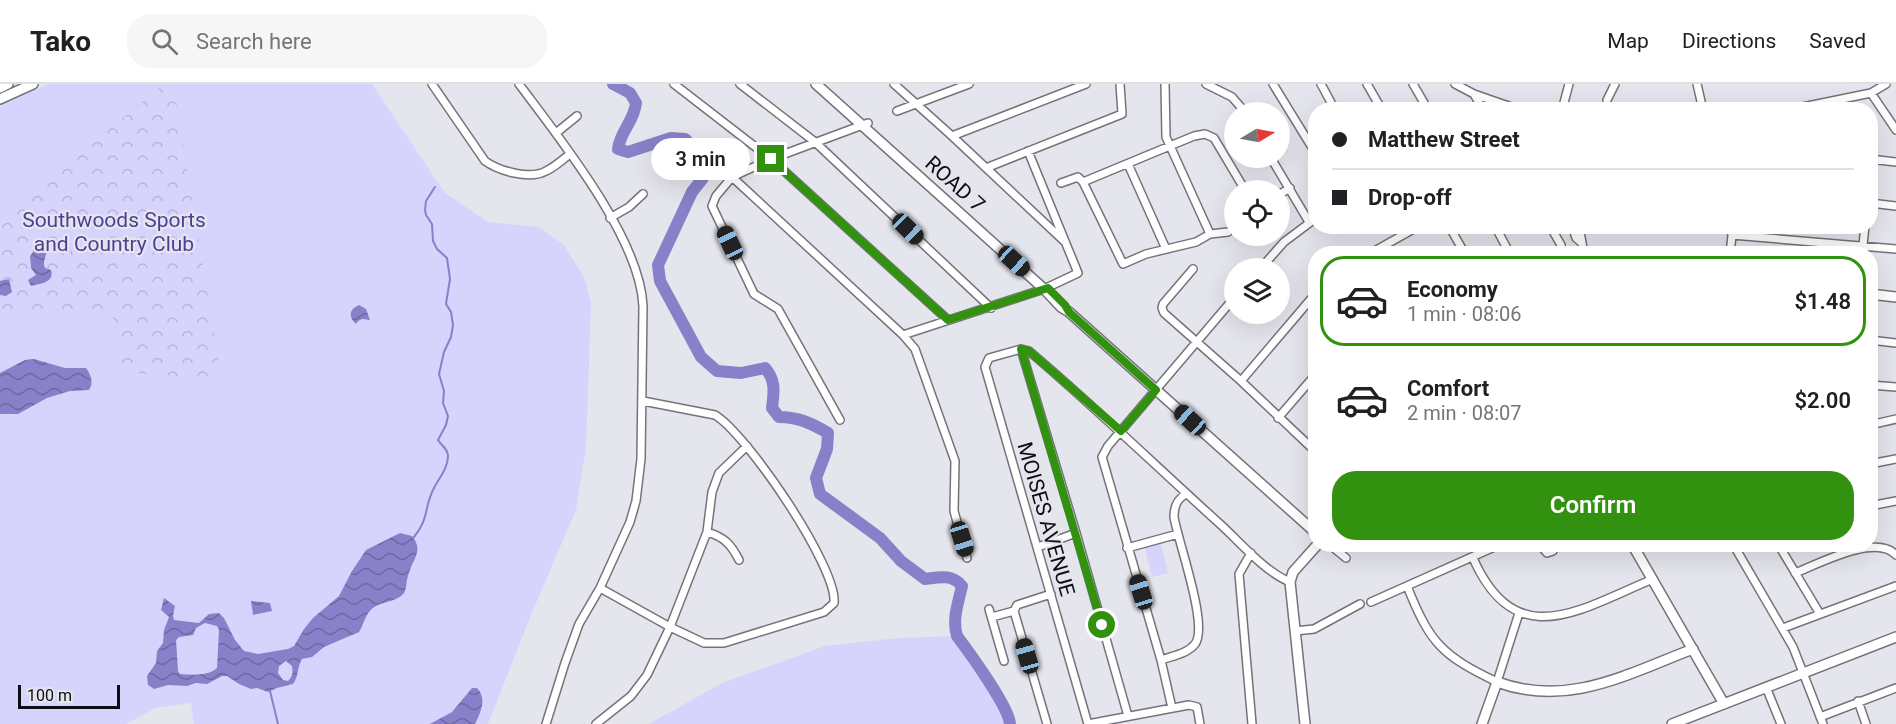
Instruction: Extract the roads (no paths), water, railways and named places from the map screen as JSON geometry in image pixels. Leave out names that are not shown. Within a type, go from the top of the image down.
[{"type":"street","points":[[0,88],[8,84]]},
{"type":"street","points":[[0,99],[33,84]]},
{"type":"street","points":[[432,84],[485,161],[492,166],[535,175],[545,172],[570,154]]},
{"type":"street","points":[[519,84],[556,133],[610,218],[632,258],[642,290],[643,401],[640,470],[636,501],[630,522],[600,588],[579,624],[546,724]]},
{"type":"street","points":[[674,84],[771,159],[948,320]]},
{"type":"street","points":[[740,84],[815,142],[991,308]]},
{"type":"street","name":"ROAD 7","points":[[816,84],[865,124]]},
{"type":"street","name":"ROAD 7","points":[[823,84],[1046,289],[1061,307],[1308,526]]},
{"type":"street","points":[[894,84],[952,135],[1066,243]]},
{"type":"street","points":[[897,111],[969,84]]},
{"type":"street","points":[[952,135],[1086,84]]},
{"type":"street","points":[[986,168],[1122,114],[1120,84]]},
{"type":"street","points":[[1165,84],[1165,124],[1169,147],[1210,234]]},
{"type":"street","points":[[1206,84],[1233,97],[1237,102]]},
{"type":"street","points":[[1273,84],[1308,141]]},
{"type":"street","points":[[1321,84],[1331,102]]},
{"type":"street","points":[[1367,84],[1377,102]]},
{"type":"street","points":[[1413,84],[1423,102]]},
{"type":"street","points":[[1455,84],[1497,102]]},
{"type":"street","points":[[1564,102],[1569,84]]},
{"type":"street","points":[[1607,100],[1615,84]]},
{"type":"street","points":[[1698,84],[1701,102]]},
{"type":"street","points":[[1827,102],[1871,93],[1886,84]]},
{"type":"street","points":[[1871,93],[1877,102]]},
{"type":"street","points":[[1474,94],[1478,102]]},
{"type":"street","points":[[1878,103],[1896,130]]},
{"type":"street","points":[[556,133],[577,117]]},
{"type":"street","points":[[840,420],[778,309],[754,294],[712,206],[716,196],[732,177],[771,159],[865,124]]},
{"type":"street","points":[[1083,182],[1194,136],[1210,135],[1239,180]]},
{"type":"street","points":[[903,335],[1046,289],[1078,273],[1028,151]]},
{"type":"street","points":[[1878,160],[1896,162]]},
{"type":"street","points":[[1128,164],[1166,249]]},
{"type":"street","points":[[732,177],[903,335],[915,349],[955,461],[954,511],[967,558]]},
{"type":"street","points":[[1061,183],[1078,177],[1083,182],[1123,264],[1146,254],[1196,242],[1210,234],[1224,232]]},
{"type":"street","points":[[1290,189],[1308,214]]},
{"type":"street","points":[[610,218],[629,207],[643,194]]},
{"type":"street","points":[[1878,204],[1896,206]]},
{"type":"street","points":[[1270,258],[1284,242],[1308,223]]},
{"type":"street","points":[[1383,246],[1405,234]]},
{"type":"street","points":[[1554,234],[1560,245]]},
{"type":"street","points":[[1575,234],[1582,243]]},
{"type":"street","points":[[1580,234],[1583,246]]},
{"type":"street","points":[[1753,234],[1841,246]]},
{"type":"street","points":[[1878,249],[1896,249]]},
{"type":"street","points":[[1193,269],[1162,304],[1164,314],[1197,341],[1308,445]]},
{"type":"street","points":[[1878,295],[1896,297]]},
{"type":"street","points":[[1241,381],[1308,302]]},
{"type":"street","points":[[1172,708],[1161,660],[1102,457],[1108,446],[1224,310]]},
{"type":"street","points":[[1878,341],[1896,343]]},
{"type":"street","points":[[1021,349],[1029,351],[1121,431],[1251,553],[1281,578],[1290,582]]},
{"type":"street","points":[[1021,349],[1128,716]]},
{"type":"street","name":"MOISES AVENUE","points":[[1021,349],[989,358],[985,367],[1088,724]]},
{"type":"street","points":[[1878,386],[1895,387],[1896,377]]},
{"type":"street","points":[[1278,418],[1308,386]]},
{"type":"street","points":[[600,588],[704,643],[724,643],[824,612],[834,603],[833,588],[798,519],[771,477],[724,421],[715,416],[643,401]]},
{"type":"street","points":[[1878,423],[1896,419]]},
{"type":"street","points":[[596,724],[631,696],[640,685],[670,627],[707,532],[712,492],[719,473],[747,447]]},
{"type":"street","points":[[1878,462],[1896,459]]},
{"type":"street","points":[[1161,660],[1184,653],[1194,645],[1199,635],[1196,605],[1174,517],[1175,506],[1179,498],[1186,494]]},
{"type":"street","points":[[1878,504],[1896,501]]},
{"type":"street","points":[[707,532],[724,539],[739,560]]},
{"type":"street","points":[[1038,547],[1076,533]]},
{"type":"street","points":[[1127,548],[1178,534]]},
{"type":"street","points":[[1878,548],[1885,547],[1896,555]]},
{"type":"street","points":[[1305,724],[1290,582],[1293,572],[1311,552]]},
{"type":"street","points":[[1339,552],[1346,558]]},
{"type":"street","points":[[1371,602],[1485,552]]},
{"type":"street","points":[[1637,552],[1724,704]]},
{"type":"street","points":[[1738,552],[1783,628],[1804,672],[1821,720],[1858,701],[1896,688]]},
{"type":"street","points":[[1783,552],[1820,614]]},
{"type":"street","points":[[1795,573],[1850,552]]},
{"type":"street","points":[[1251,553],[1239,574],[1252,724]]},
{"type":"street","points":[[1473,558],[1491,591],[1499,599],[1519,613],[1537,617],[1563,615],[1653,579]]},
{"type":"street","points":[[1407,586],[1423,623],[1441,648],[1463,665],[1516,689],[1543,693],[1565,692],[1606,681],[1692,649]]},
{"type":"street","points":[[1783,628],[1896,586]]},
{"type":"street","points":[[1047,724],[1014,611],[1017,605],[1051,594]]},
{"type":"street","points":[[1295,631],[1314,629],[1360,604]]},
{"type":"street","points":[[989,609],[1004,660]]},
{"type":"street","points":[[992,617],[1014,611]]},
{"type":"street","points":[[1482,724],[1519,613]]},
{"type":"street","points":[[1672,724],[1896,637]]},
{"type":"street","points":[[1766,687],[1781,724]]},
{"type":"street","points":[[1858,701],[1866,724]]},
{"type":"street","points":[[1088,724],[1189,705],[1197,707],[1200,724]]},
{"type":"water","points":[[40,243],[46,248],[45,268],[51,270],[52,274],[46,282],[31,286],[28,280],[36,275],[31,268],[30,256],[34,245]]},
{"type":"water","points":[[9,279],[12,292],[6,296],[0,295],[0,281]]},
{"type":"water","points":[[359,305],[366,309],[370,320],[362,319],[356,324],[351,313]]},
{"type":"water","points":[[34,359],[65,368],[86,368],[91,379],[89,390],[70,391],[47,398],[18,414],[0,414],[0,373],[25,360]]},
{"type":"water","points":[[400,533],[412,536],[417,550],[404,593],[370,611],[359,632],[324,647],[312,657],[302,659],[293,684],[268,692],[257,688],[251,689],[227,676],[222,676],[207,684],[168,685],[154,689],[148,685],[147,676],[156,663],[157,651],[163,643],[164,630],[169,617],[161,610],[164,598],[175,606],[174,620],[199,623],[209,614],[219,613],[244,651],[258,654],[288,649],[294,646],[313,618],[339,596],[366,550]],"holes":[[[205,623],[217,626],[219,630],[217,668],[205,674],[180,674],[176,640],[179,637],[193,635],[196,628]],[[286,661],[292,666],[292,676],[288,681],[283,680],[278,673],[279,666]]]},
{"type":"water","points":[[251,601],[270,603],[272,611],[253,615]]},
{"type":"water","points":[[472,688],[477,688],[482,696],[481,710],[475,724],[430,724],[452,712]]},
{"type":"waterway","points":[[613,84],[630,93],[636,103],[633,116],[621,137],[618,149],[628,152],[671,138],[685,139],[703,158],[703,178],[692,192],[658,265],[660,281],[701,357],[717,371],[741,373],[765,368],[773,382],[772,408],[779,417],[804,421],[828,433],[827,449],[816,478],[820,494],[880,538],[901,561],[925,579],[950,578],[962,586],[955,617],[957,636],[996,693],[1010,724]]},
{"type":"waterway","points":[[414,537],[422,525],[430,496],[448,461],[446,449],[438,440],[448,416],[443,403],[444,391],[439,374],[453,325],[451,312],[446,304],[450,279],[447,258],[437,249],[433,241],[432,224],[425,210],[426,201],[435,187]]},
{"type":"waterway","points":[[270,691],[278,724]]},
{"type":"park label","name":"Southwoods Sports and Country Club","points":[[114,232]]}]
